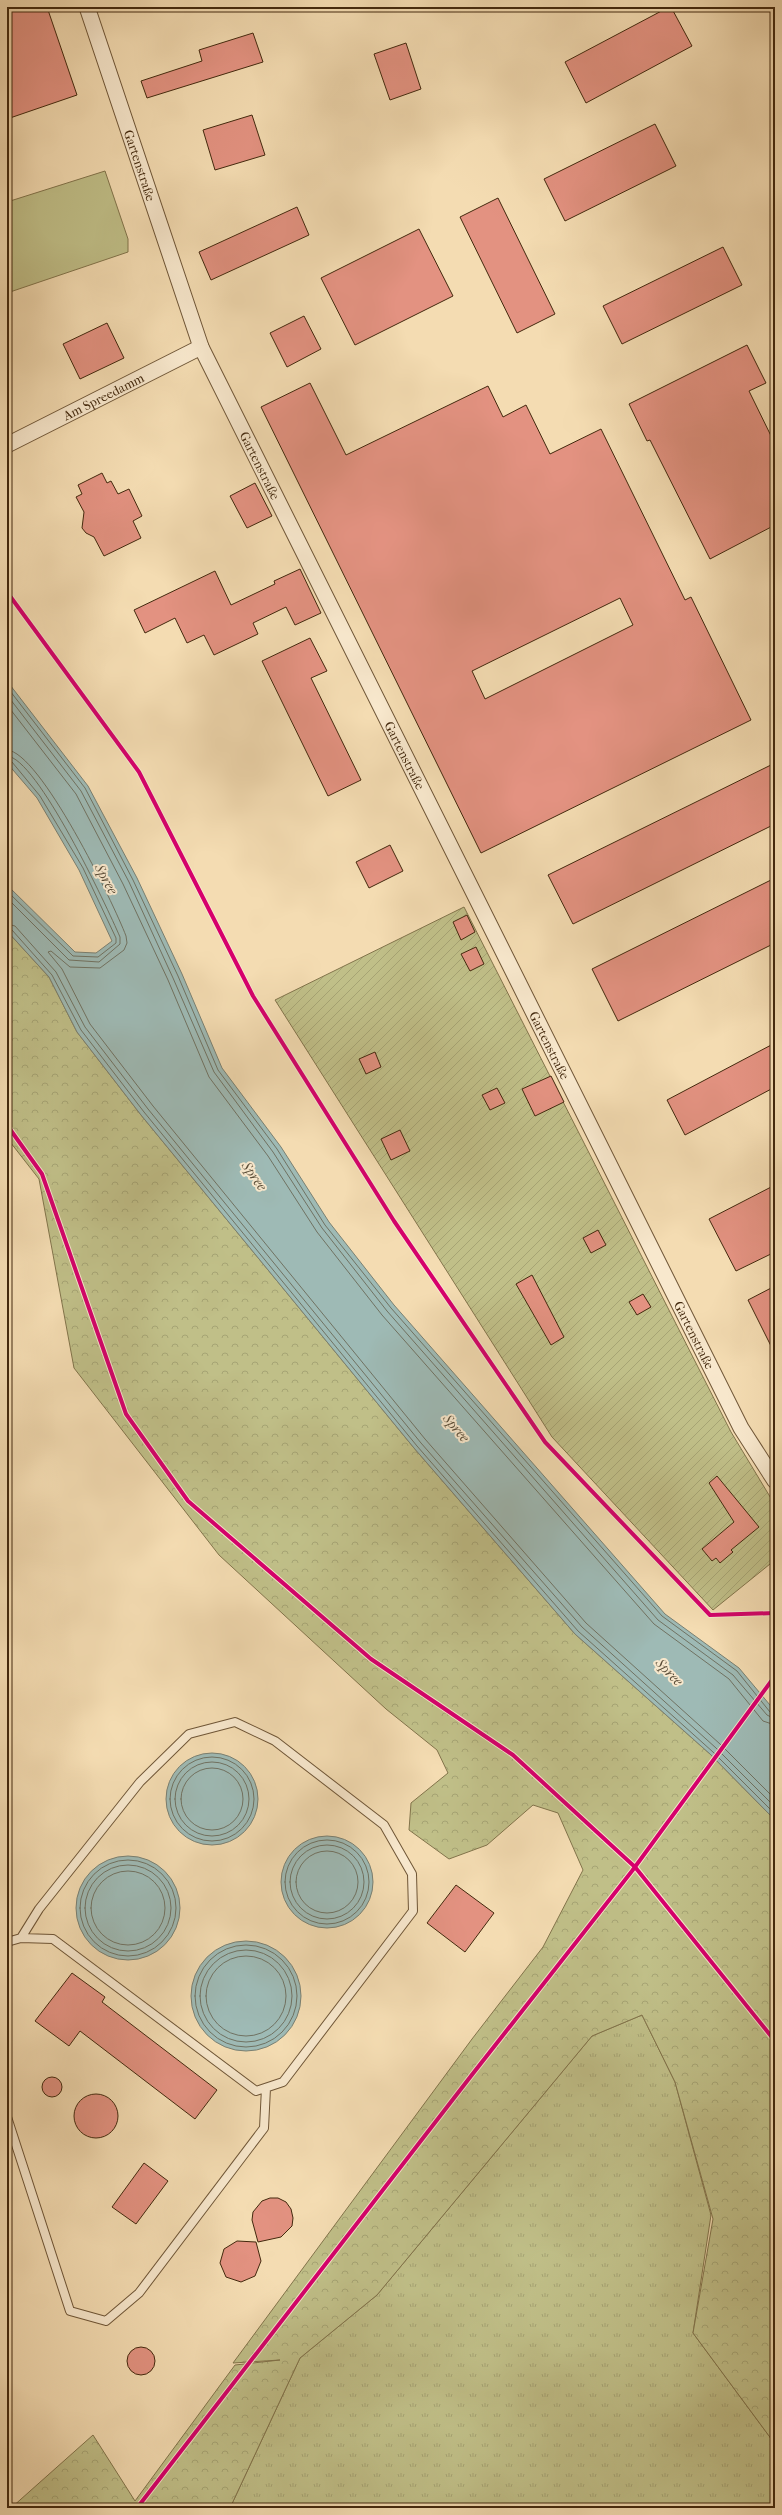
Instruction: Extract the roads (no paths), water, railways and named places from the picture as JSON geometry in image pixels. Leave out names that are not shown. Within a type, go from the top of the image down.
[{"type":"street","name":"Gartenstraße","points":[[87,7],[201,347],[741,1428],[775,1482]]},
{"type":"street","name":"Am Spreedamm","points":[[7,445],[201,347]]},
{"type":"lane","points":[[7,1942],[21,1938],[53,1939],[256,2091],[283,2082],[413,1911],[412,1874],[384,1824],[275,1741],[235,1722],[190,1734],[140,1782],[39,1909],[21,1938]]},
{"type":"lane","points":[[7,2118],[70,2311],[106,2321],[139,2293],[264,2128],[266,2088]]},
{"type":"water","name":"Spree","points":[[7,681],[88,786],[137,878],[182,974],[222,1068],[281,1147],[329,1222],[394,1305],[665,1614],[739,1668],[775,1711],[775,1820],[710,1754],[575,1634],[414,1448],[141,1115],[77,1032],[49,977],[7,931],[7,885],[75,952],[96,953],[112,941],[79,870],[37,798],[7,763]]},
{"type":"water","points":[[212,1753],[230,1756],[245,1766],[255,1781],[258,1799],[255,1817],[245,1832],[230,1842],[212,1845],[194,1842],[179,1832],[169,1817],[166,1799],[169,1781],[179,1766],[194,1756]]},
{"type":"water","points":[[327,1836],[345,1840],[359,1850],[369,1864],[373,1882],[369,1900],[359,1914],[345,1924],[327,1928],[309,1924],[295,1914],[285,1900],[281,1882],[285,1864],[295,1850],[309,1840]]},
{"type":"water","points":[[128,1856],[148,1860],[157,1864],[165,1871],[172,1879],[176,1888],[180,1908],[176,1928],[172,1937],[165,1945],[157,1952],[148,1956],[128,1960],[108,1956],[99,1952],[91,1945],[84,1937],[80,1928],[76,1908],[80,1888],[84,1879],[91,1871],[99,1864],[108,1860]]},
{"type":"water","points":[[246,1941],[267,1945],[277,1950],[285,1957],[292,1965],[297,1975],[301,1996],[297,2017],[292,2027],[285,2035],[277,2042],[267,2047],[246,2051],[225,2047],[215,2042],[207,2035],[200,2027],[195,2017],[191,1996],[195,1975],[200,1965],[207,1957],[215,1950],[225,1945]]}]
